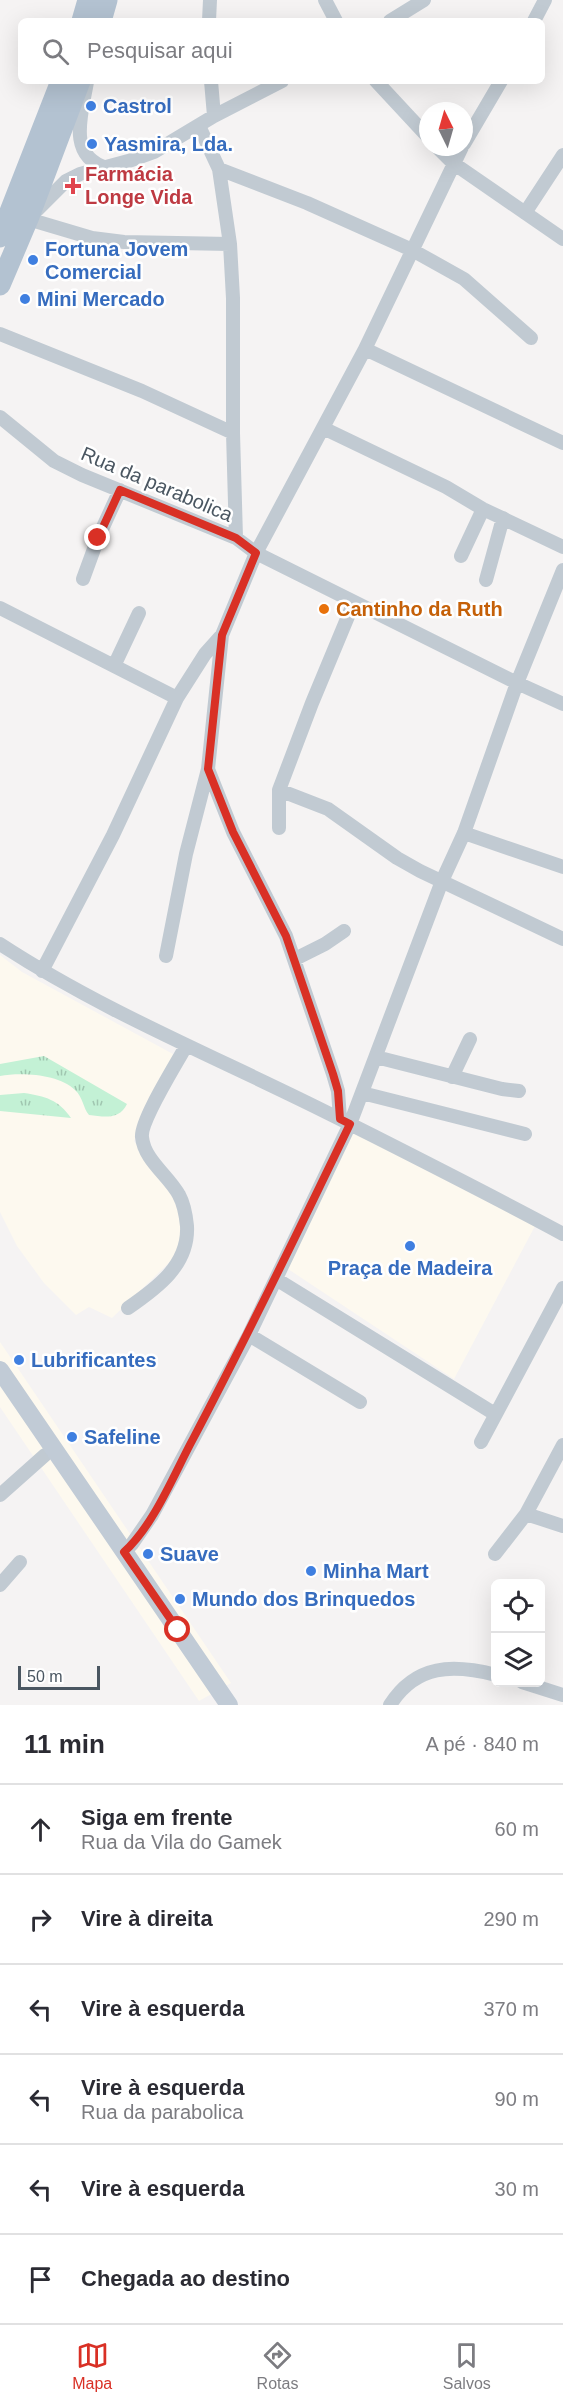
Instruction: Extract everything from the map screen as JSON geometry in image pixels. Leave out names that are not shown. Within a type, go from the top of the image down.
[{"type":"main road","points":[[83,18],[88,0]]},
{"type":"main road","points":[[102,18],[107,0]]},
{"type":"main road","points":[[0,237],[60,84]]},
{"type":"main road","points":[[0,285],[28,219],[79,84]]},
{"type":"main road","points":[[0,1370],[229,1705]]},
{"type":"main road","points":[[0,1388],[217,1705]]},
{"type":"street","points":[[209,18],[210,0]]},
{"type":"street","points":[[325,0],[334,18]]},
{"type":"street","points":[[395,18],[424,0]]},
{"type":"street","points":[[536,18],[545,0]]},
{"type":"street","points":[[87,84],[81,124],[82,147],[92,162],[106,168]]},
{"type":"street","points":[[211,84],[214,116]]},
{"type":"street","points":[[230,244],[124,242],[92,238],[28,219],[66,181],[80,174],[154,152],[214,116],[276,84]]},
{"type":"street","points":[[379,84],[419,127]]},
{"type":"street","points":[[473,129],[499,84]]},
{"type":"street","points":[[199,126],[219,169],[230,244],[233,298],[236,538]]},
{"type":"street","points":[[525,213],[563,155]]},
{"type":"street","points":[[446,156],[563,238]]},
{"type":"street","points":[[166,956],[186,854],[208,769],[222,635],[256,553],[364,349],[457,156]]},
{"type":"street","points":[[219,169],[307,203],[412,250],[464,279],[531,338]]},
{"type":"street","points":[[0,333],[142,391],[233,433]]},
{"type":"street","points":[[364,349],[563,443]]},
{"type":"street","name":"Rua da parabolica","points":[[0,417],[54,461],[82,475],[236,538],[256,553],[563,704]]},
{"type":"street","points":[[323,428],[563,547]]},
{"type":"street","points":[[83,579],[98,538],[120,490]]},
{"type":"street","points":[[460,556],[483,509]]},
{"type":"street","points":[[486,580],[503,518]]},
{"type":"street","points":[[124,1552],[152,1515],[249,1335],[345,1121],[362,1092],[442,881],[464,833],[517,683],[563,570]]},
{"type":"street","points":[[279,828],[279,790],[354,602]]},
{"type":"street","points":[[0,608],[177,698]]},
{"type":"street","points":[[114,666],[139,614]]},
{"type":"street","points":[[42,971],[113,835],[177,698],[205,654],[222,635]]},
{"type":"street","points":[[208,769],[233,832],[295,958],[335,1082],[345,1121]]},
{"type":"street","points":[[279,790],[328,809],[397,858],[563,939]]},
{"type":"street","points":[[464,833],[563,867]]},
{"type":"street","points":[[295,958],[325,944],[345,930]]},
{"type":"street","points":[[0,944],[42,971],[186,1046],[345,1121],[465,1181],[563,1234]]},
{"type":"street","points":[[453,1077],[470,1040]]},
{"type":"street","points":[[128,1308],[151,1292],[180,1260],[185,1249],[186,1216],[180,1195],[145,1148],[141,1136],[147,1119],[186,1046]]},
{"type":"street","points":[[376,1057],[519,1091]]},
{"type":"street","points":[[362,1092],[525,1134]]},
{"type":"street","points":[[276,1279],[495,1414]]},
{"type":"street","points":[[481,1442],[563,1288]]},
{"type":"street","points":[[249,1335],[360,1402]]},
{"type":"street","points":[[495,1554],[526,1514],[563,1445]]},
{"type":"street","points":[[0,1495],[45,1455]]},
{"type":"street","points":[[526,1514],[563,1526]]},
{"type":"street","points":[[0,1585],[20,1562]]},
{"type":"street","points":[[390,1705],[396,1695],[416,1678],[440,1669],[462,1667],[491,1674]]},
{"type":"street","points":[[536,1687],[563,1695]]},
{"type":"shaded area","points":[[0,955],[22,972],[173,1054],[134,1141],[173,1198],[184,1224],[182,1250],[112,1318],[89,1307],[76,1315],[44,1283],[17,1246],[0,1212]]},
{"type":"shaded area","name":"Praça de Madeira","points":[[353,1131],[535,1226],[454,1379],[285,1267]]},
{"type":"shaded area","points":[[0,1342],[231,1683],[199,1701],[0,1407]]},
{"type":"green space","points":[[44,1056],[127,1104],[124,1109],[116,1115],[106,1117],[89,1115],[78,1093],[59,1080],[29,1074],[0,1076],[0,1064]]},
{"type":"green space","points":[[24,1093],[51,1100],[62,1107],[71,1118],[0,1111],[0,1095]]},
{"type":"place","name":"Castrol","points":[[91,106]]},
{"type":"place","name":"Yasmira, Lda.","points":[[92,144]]},
{"type":"place","name":"Farmácia Longe Vida","points":[[73,186]]},
{"type":"place","name":"Fortuna Jovem Comercial","points":[[33,260]]},
{"type":"place","name":"Mini Mercado","points":[[25,299]]},
{"type":"place","name":"Cantinho da Ruth","points":[[324,609]]},
{"type":"place","name":"Praça de Madeira","points":[[410,1246]]},
{"type":"place","name":"Lubrificantes","points":[[19,1360]]},
{"type":"place","name":"Safeline","points":[[72,1437]]},
{"type":"place","name":"Suave","points":[[148,1554]]},
{"type":"place","name":"Minha Mart","points":[[311,1571]]},
{"type":"place","name":"Mundo dos Brinquedos","points":[[180,1599]]},
{"type":"route","points":[[98,538],[120,490],[236,538],[256,553],[222,635],[208,769],[233,832],[295,958],[338,1091],[340,1119],[350,1124],[249,1335],[152,1515],[124,1552],[178,1630]]}]
